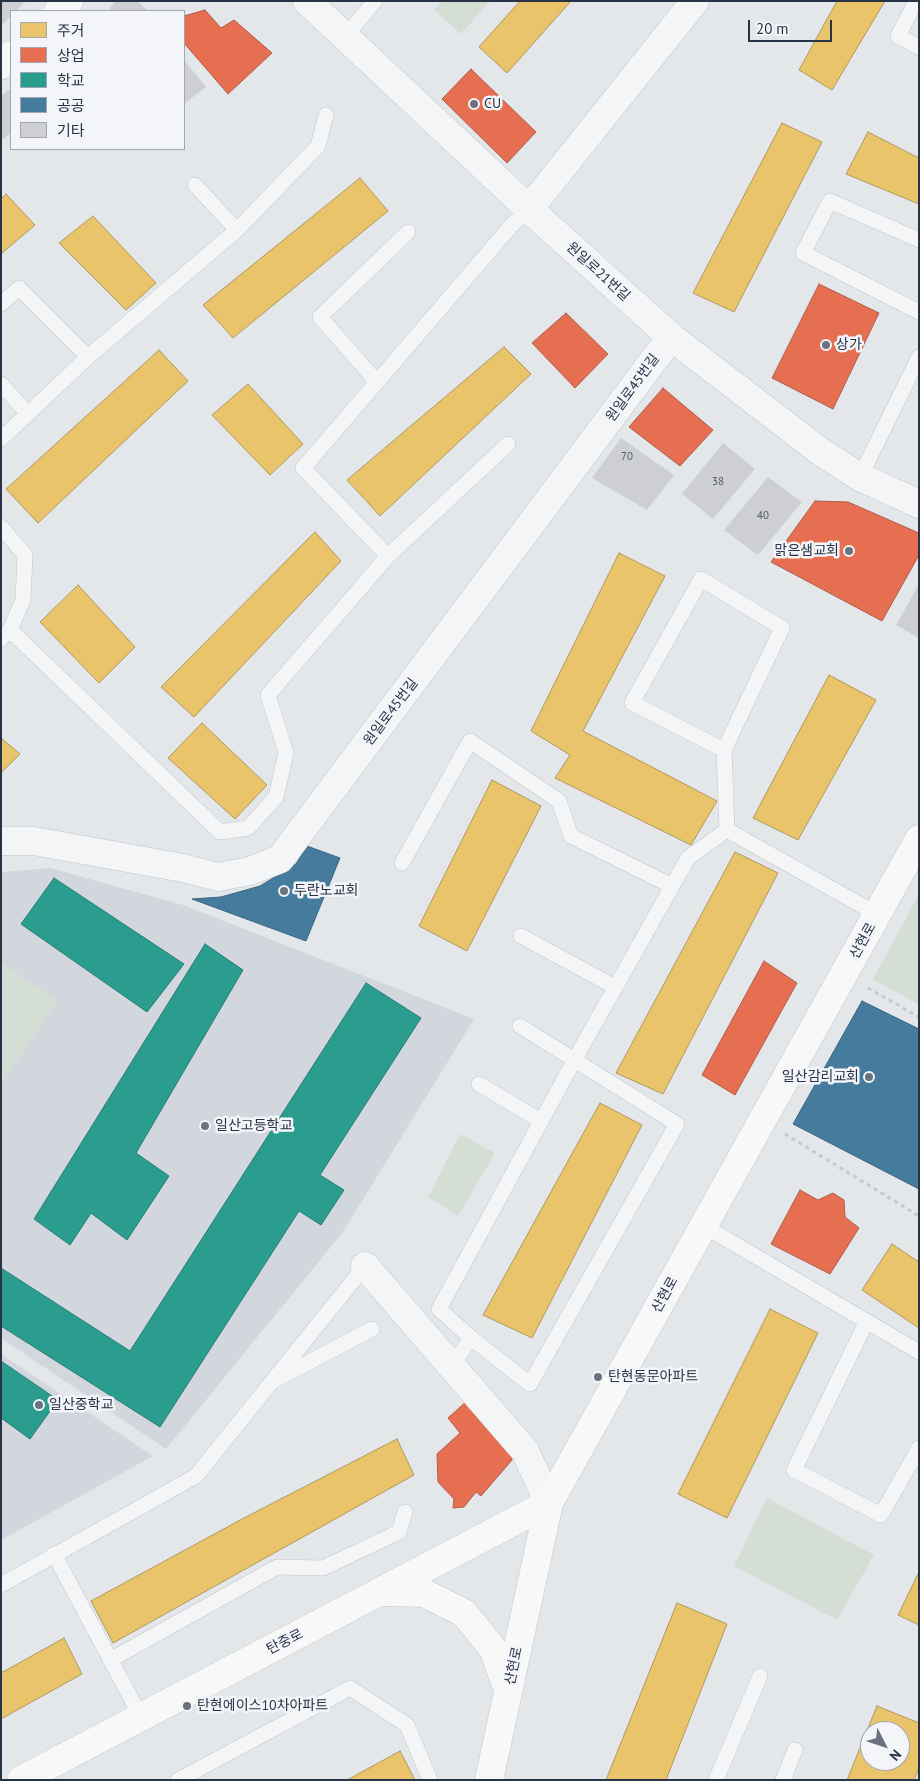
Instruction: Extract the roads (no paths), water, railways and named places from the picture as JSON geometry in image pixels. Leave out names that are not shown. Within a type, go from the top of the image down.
[{"type":"main road","points":[[59,10],[68,1]]},
{"type":"main road","points":[[1,65],[10,56]]},
{"type":"main road","name":"산현로","points":[[490,1780],[549,1503],[919,839]]},
{"type":"main road","name":"탄중로","points":[[21,1780],[549,1503]]},
{"type":"main road","points":[[382,1592],[424,1593],[464,1613],[493,1649],[508,1690]]},
{"type":"street","name":"원일로21번길","points":[[307,1],[529,209],[671,337],[821,452],[860,477],[919,504]]},
{"type":"street","points":[[529,209],[695,1]]},
{"type":"street","name":"원일로45번길","points":[[1,841],[34,841],[183,868],[218,877],[250,871],[280,859],[671,337]]},
{"type":"street","points":[[365,1266],[526,1451],[549,1503]]},
{"type":"lane","points":[[346,37],[375,1]]},
{"type":"lane","points":[[916,1],[898,36],[919,47]]},
{"type":"lane","points":[[1,439],[88,357],[237,230],[318,146],[326,115]]},
{"type":"lane","points":[[195,185],[237,230]]},
{"type":"lane","points":[[919,240],[830,202],[803,253],[919,312]]},
{"type":"lane","points":[[388,556],[303,468],[511,226],[529,209]]},
{"type":"lane","points":[[377,382],[320,317],[408,232]]},
{"type":"lane","points":[[1,304],[19,288],[88,357]]},
{"type":"lane","points":[[860,477],[919,357]]},
{"type":"lane","points":[[1,384],[28,414]]},
{"type":"lane","points":[[1,527],[25,555],[23,600],[5,634],[220,832],[248,828],[276,798],[286,752],[268,694],[388,556],[508,444]]},
{"type":"lane","points":[[724,750],[632,703],[701,579],[782,628],[724,750],[727,830]]},
{"type":"lane","points":[[402,863],[470,741],[559,801],[571,836],[672,886]]},
{"type":"lane","points":[[520,1026],[575,1059],[677,1124],[530,1384],[471,1338],[439,1309],[575,1059],[688,858],[727,830]]},
{"type":"lane","points":[[727,830],[877,914]]},
{"type":"lane","points":[[521,936],[615,987]]},
{"type":"lane","points":[[479,1084],[541,1121]]},
{"type":"lane","points":[[704,1226],[919,1352]]},
{"type":"lane","points":[[1,1585],[196,1476],[365,1266]]},
{"type":"lane","points":[[867,1321],[794,1470],[881,1515],[919,1448]]},
{"type":"lane","points":[[270,1383],[372,1329]]},
{"type":"lane","points":[[451,1367],[471,1338]]},
{"type":"lane","points":[[110,1660],[277,1567],[323,1568],[399,1532],[405,1512]]},
{"type":"lane","points":[[54,1554],[141,1717]]},
{"type":"lane","points":[[716,1780],[760,1676]]},
{"type":"lane","points":[[178,1780],[350,1688],[407,1725],[430,1780]]},
{"type":"lane","points":[[783,1780],[795,1750]]},
{"type":"place","name":"CU","points":[[474,104]]},
{"type":"place","name":"상가","points":[[826,345]]},
{"type":"place","name":"맑은샘교회","points":[[849,551]]},
{"type":"place","name":"두란노교회","points":[[284,891]]},
{"type":"place","name":"일산감리교회","points":[[869,1077]]},
{"type":"place","name":"일산고등학교","points":[[205,1126]]},
{"type":"place","name":"탄현동문아파트","points":[[598,1377]]},
{"type":"place","name":"일산중학교","points":[[39,1405]]},
{"type":"place","name":"탄현에이스10차아파트","points":[[187,1706]]}]
